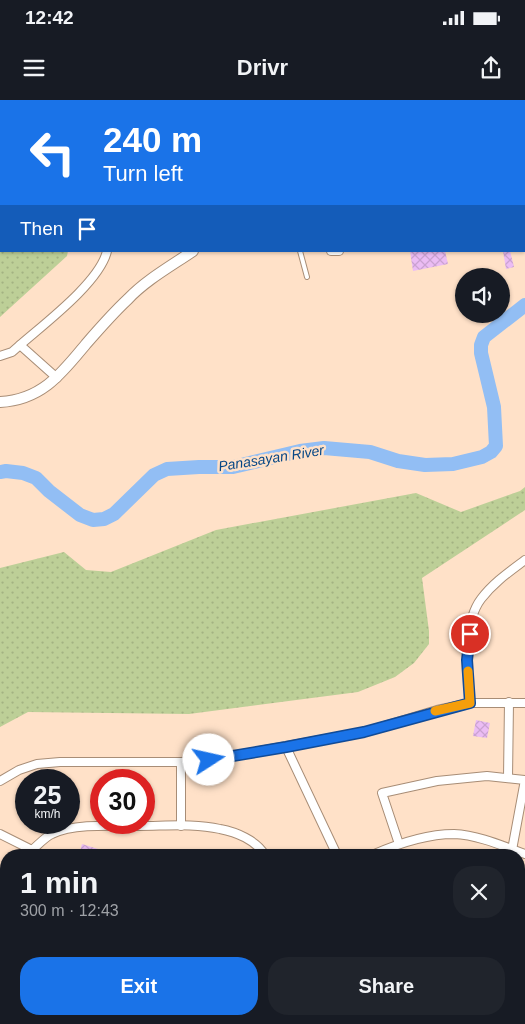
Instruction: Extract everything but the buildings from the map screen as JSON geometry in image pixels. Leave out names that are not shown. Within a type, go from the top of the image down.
[{"type":"street","points":[[0,356],[12,352],[20,346],[84,287],[105,260],[107,252]]},
{"type":"street","points":[[0,402],[28,397],[57,378],[129,297],[192,252]]},
{"type":"street","points":[[20,346],[57,378]]},
{"type":"street","points":[[470,703],[467,660],[472,616],[480,600],[500,578],[525,560]]},
{"type":"street","points":[[508,778],[509,702]]},
{"type":"street","points":[[0,781],[20,770],[37,764],[209,760],[364,732],[470,703],[525,703]]},
{"type":"street","points":[[286,747],[335,849]]},
{"type":"street","points":[[181,762],[181,826]]},
{"type":"street","points":[[399,844],[382,793],[445,780],[487,776],[525,780],[512,849]]},
{"type":"street","points":[[33,849],[51,834],[93,826],[197,826],[236,833],[253,842],[259,849]]},
{"type":"street","points":[[0,834],[27,849]]},
{"type":"street","points":[[387,849],[399,844],[440,835],[456,834],[509,849]]},
{"type":"lane","points":[[300,252],[308,276]]},
{"type":"green space","points":[[0,252],[68,252],[67,256],[0,317]]},
{"type":"green space","points":[[525,487],[525,510],[422,578],[429,644],[414,663],[395,677],[358,692],[189,714],[28,712],[0,727],[0,568],[64,552],[86,570],[111,572],[216,530],[416,493],[461,512],[520,491]]},
{"type":"waterway","name":"Panasayan River","points":[[0,472],[23,473],[36,478],[49,491],[80,515],[93,520],[104,519],[114,514],[154,475],[167,469],[233,467],[300,451],[324,448],[370,452],[398,461],[425,465],[453,464],[482,457],[491,452],[496,446],[494,407],[481,353],[481,345],[484,337],[525,305]]},
{"type":"slow traffic","points":[[435,711],[470,703],[468,671]]},
{"type":"route","points":[[209,760],[364,732],[437,710],[470,703],[467,660],[470,634]]}]
